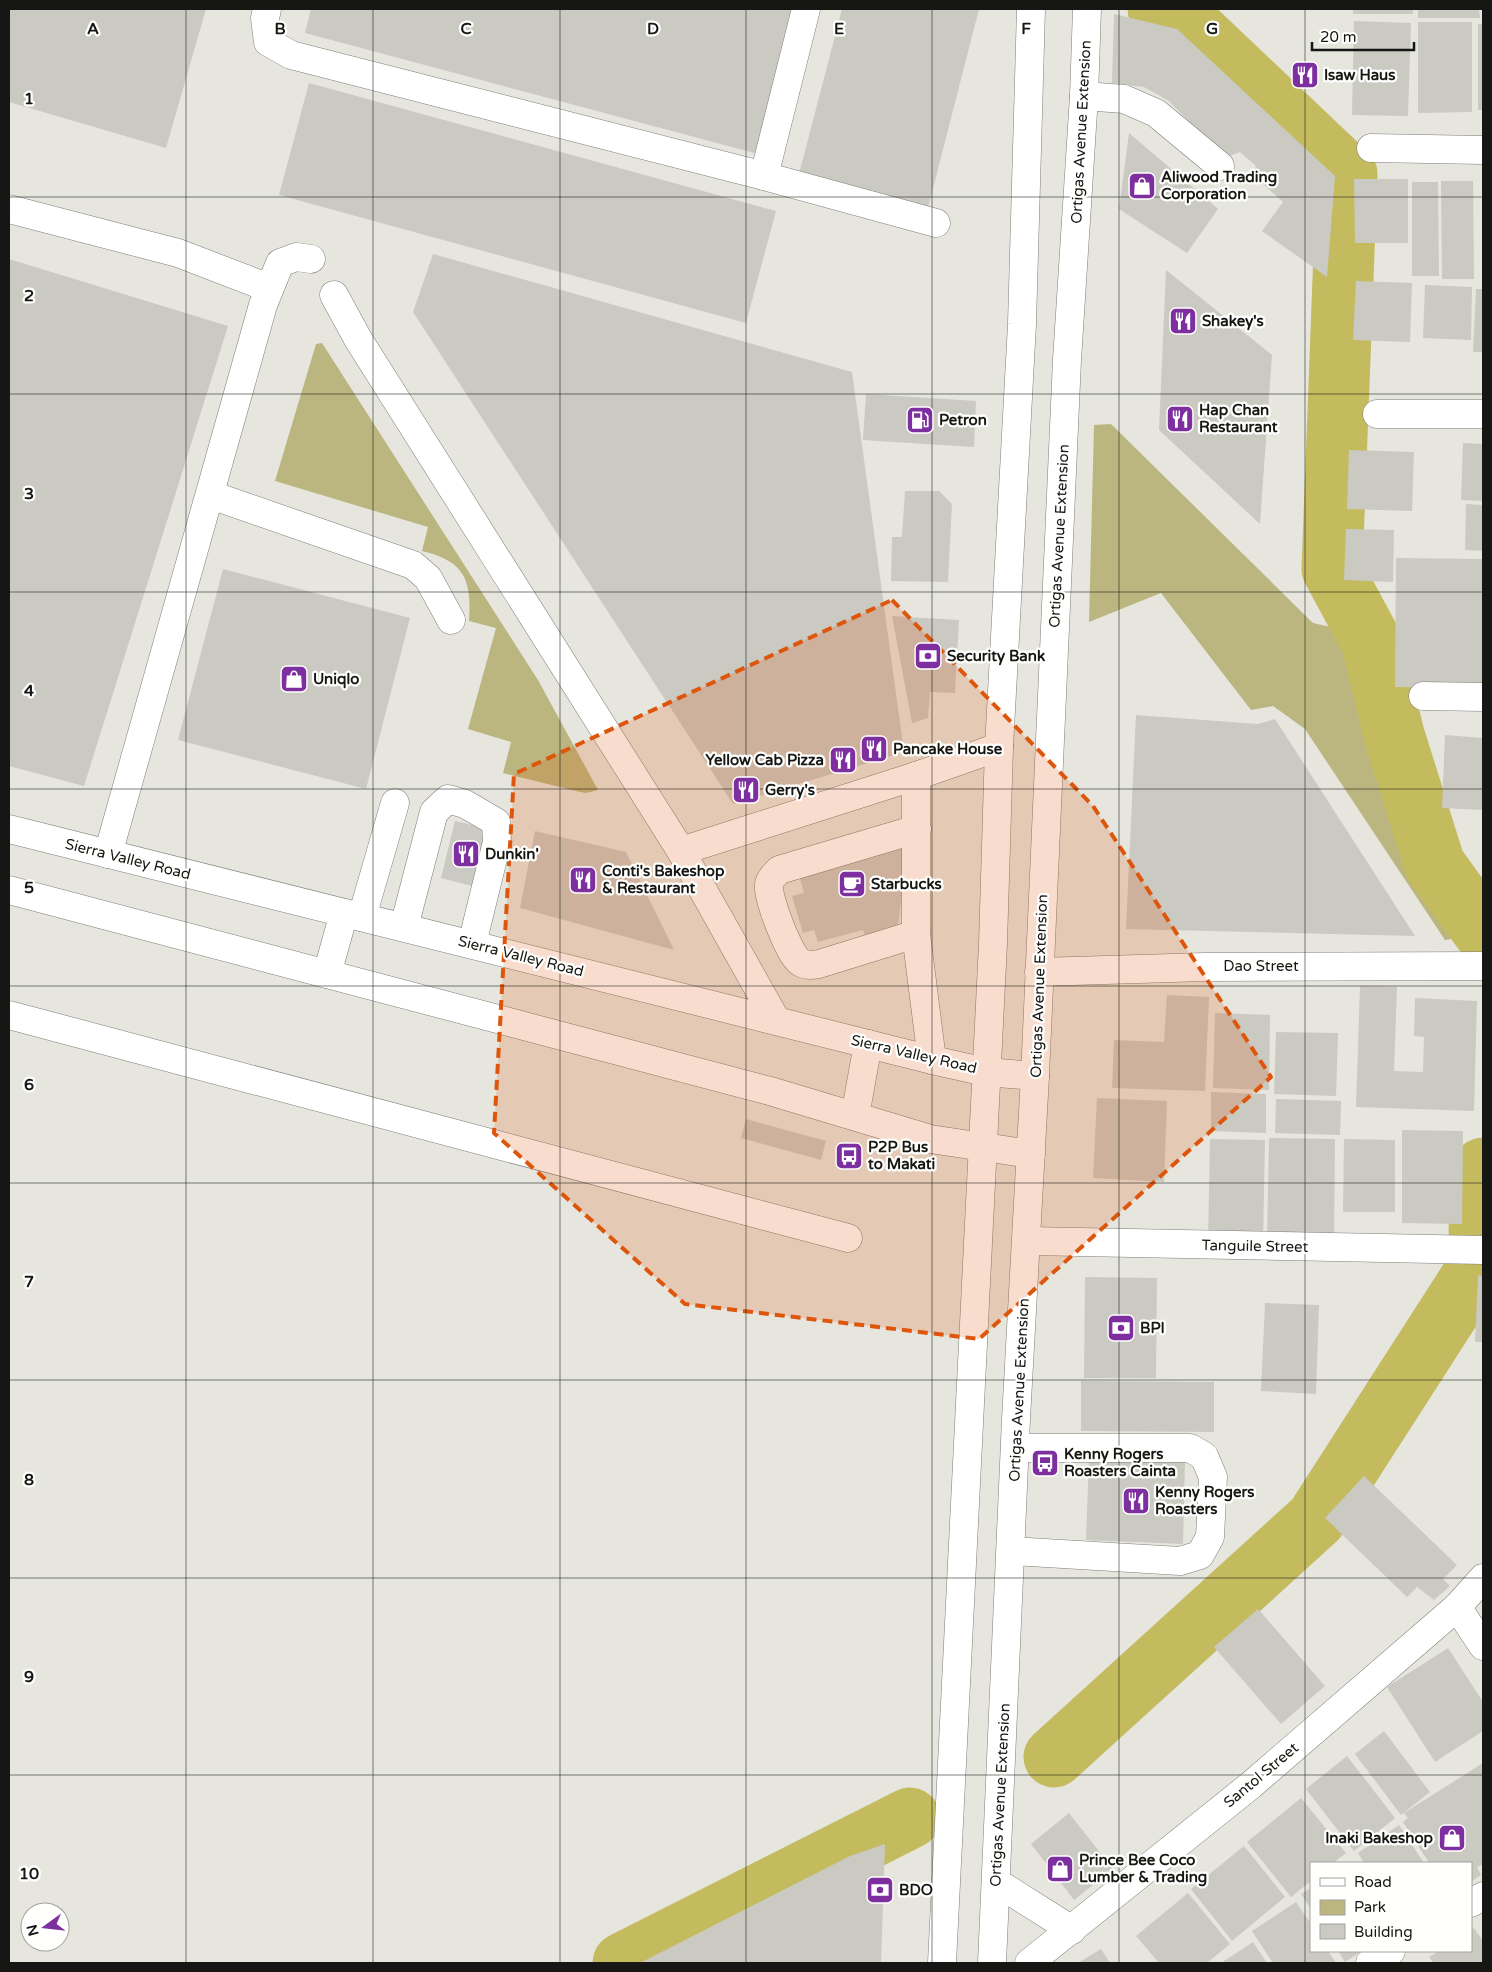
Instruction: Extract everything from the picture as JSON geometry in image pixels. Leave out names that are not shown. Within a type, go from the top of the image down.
[{"type":"street","points":[[267,9],[265,18],[268,42],[291,55],[764,176],[936,223]]},
{"type":"street","points":[[764,176],[806,9]]},
{"type":"street","points":[[942,1963],[986,1072],[999,747],[1022,324],[1031,9]]},
{"type":"street","name":"Ortigas Avenue Extension","points":[[992,1963],[1015,1448],[1028,1241],[1067,360],[1084,96],[1087,9]]},
{"type":"street","points":[[1084,96],[1124,99],[1156,113],[1220,166]]},
{"type":"street","points":[[1371,148],[1483,150]]},
{"type":"street","points":[[9,209],[178,253],[270,288]]},
{"type":"street","points":[[108,854],[270,288],[280,262],[296,257],[311,259]]},
{"type":"street","points":[[334,295],[358,339],[680,851],[776,1020]]},
{"type":"street","points":[[1376,414],[1483,414]]},
{"type":"street","points":[[211,495],[413,565],[428,578],[451,620]]},
{"type":"street","points":[[1423,696],[1483,697]]},
{"type":"street","points":[[680,851],[916,776],[999,747]]},
{"type":"street","points":[[916,776],[916,934],[932,1060]]},
{"type":"street","points":[[404,927],[434,812],[448,799],[465,804],[496,822],[497,842],[472,944]]},
{"type":"street","points":[[327,974],[353,915],[395,803]]},
{"type":"street","name":"Sierra Valley Road","points":[[9,829],[932,1060],[986,1072],[1035,1076]]},
{"type":"street","points":[[916,934],[819,964],[809,965],[798,962],[768,895],[769,882],[780,870],[917,829]]},
{"type":"street","points":[[9,890],[770,1091],[930,1139],[1031,1154]]},
{"type":"street","name":"Dao Street","points":[[1039,972],[1205,967],[1483,966]]},
{"type":"street","points":[[9,1015],[848,1238]]},
{"type":"street","points":[[855,1116],[868,1044]]},
{"type":"street","name":"Tanguile Street","points":[[1028,1241],[1483,1250]]},
{"type":"street","points":[[1011,1552],[1180,1561],[1200,1555],[1210,1537],[1213,1477],[1204,1456],[1190,1448],[1015,1448]]},
{"type":"street","name":"Santol Street","points":[[1029,1963],[1251,1785],[1457,1607],[1483,1578]]},
{"type":"street","points":[[1457,1607],[1483,1646]]},
{"type":"street","points":[[996,1882],[1072,1930]]},
{"type":"street","points":[[1472,1902],[1483,1896]]},
{"type":"street","points":[[1370,1963],[1389,1952]]},
{"type":"highlighted area","points":[[892,600],[1093,806],[1271,1077],[979,1339],[685,1304],[494,1133],[514,774]]},
{"type":"green space","points":[[322,343],[538,680],[598,790],[586,793],[503,773],[511,742],[468,729],[496,628],[469,621],[469,594],[467,583],[462,574],[456,566],[447,560],[422,551],[428,527],[275,481],[316,344]]},
{"type":"green space","points":[[1111,424],[1313,623],[1353,632],[1427,865],[1474,935],[1445,940],[1305,729],[1273,706],[1251,710],[1161,593],[1089,622],[1094,425]]},
{"type":"building","points":[[9,9],[206,9],[166,148],[9,102]]},
{"type":"building","points":[[311,9],[796,9],[758,154],[305,33]]},
{"type":"building","points":[[842,9],[979,9],[928,208],[799,174]]},
{"type":"building","points":[[1353,9],[1413,9],[1413,14],[1353,14]]},
{"type":"building","points":[[1418,9],[1479,9],[1480,18],[1418,18]]},
{"type":"building","points":[[1114,14],[1177,29],[1335,176],[1327,277],[1262,231],[1283,202],[1252,174],[1256,166],[1240,152],[1224,158],[1169,101],[1144,87],[1112,83]]},
{"type":"building","points":[[1354,21],[1411,23],[1408,116],[1352,115]]},
{"type":"building","points":[[1418,22],[1472,22],[1472,112],[1418,113]]},
{"type":"building","points":[[1478,24],[1483,24],[1483,110],[1478,110]]},
{"type":"building","points":[[309,83],[776,211],[746,323],[279,195]]},
{"type":"building","points":[[1129,133],[1218,209],[1187,253],[1119,209]]},
{"type":"building","points":[[1354,179],[1408,179],[1408,243],[1355,243]]},
{"type":"building","points":[[1441,181],[1473,181],[1474,279],[1442,279]]},
{"type":"building","points":[[1412,182],[1438,182],[1439,276],[1412,276]]},
{"type":"building","points":[[433,254],[852,372],[904,752],[733,804],[413,312]]},
{"type":"building","points":[[9,259],[228,326],[84,786],[9,766]]},
{"type":"building","points":[[1166,270],[1272,355],[1260,524],[1159,430]]},
{"type":"building","points":[[1356,281],[1412,283],[1410,342],[1353,340]]},
{"type":"building","points":[[1425,285],[1472,287],[1471,340],[1423,338]]},
{"type":"building","points":[[1476,289],[1483,289],[1483,352],[1473,352]]},
{"type":"building","name":"Petron","points":[[866,394],[976,401],[974,447],[863,440]]},
{"type":"building","points":[[1463,443],[1483,444],[1483,501],[1461,500]]},
{"type":"building","points":[[1349,450],[1414,452],[1412,511],[1347,509]]},
{"type":"building","points":[[905,491],[939,491],[952,504],[948,582],[891,581],[892,537],[902,537]]},
{"type":"building","points":[[1466,504],[1483,505],[1483,551],[1465,550]]},
{"type":"building","points":[[1346,529],[1394,530],[1393,582],[1344,580]]},
{"type":"building","points":[[1396,558],[1483,559],[1483,688],[1395,687]]},
{"type":"building","name":"Uniqlo","points":[[223,569],[410,618],[366,789],[178,740]]},
{"type":"building","name":"Security Bank","points":[[892,616],[959,620],[955,693],[930,692],[928,718],[912,723]]},
{"type":"building","points":[[1136,715],[1258,724],[1275,719],[1415,936],[1126,929]]},
{"type":"building","points":[[1445,735],[1483,738],[1483,810],[1442,808]]},
{"type":"building","name":"Dunkin'","points":[[455,821],[490,829],[476,887],[441,878]]},
{"type":"building","name":"Conti's Bakeshop & Restaurant","points":[[535,831],[626,852],[674,950],[520,908]]},
{"type":"building","name":"Starbucks","points":[[908,844],[898,926],[865,936],[863,930],[818,942],[814,930],[803,933],[792,896],[804,893],[799,874]]},
{"type":"building","points":[[1360,986],[1397,987],[1394,1071],[1423,1072],[1424,1037],[1414,1036],[1415,998],[1477,1001],[1474,1111],[1356,1107]]},
{"type":"building","points":[[1167,995],[1209,997],[1205,1091],[1112,1088],[1114,1040],[1164,1042]]},
{"type":"building","points":[[1215,1013],[1270,1015],[1269,1090],[1213,1088]]},
{"type":"building","points":[[1276,1032],[1338,1033],[1336,1096],[1274,1094]]},
{"type":"building","points":[[1211,1092],[1266,1094],[1266,1133],[1211,1131]]},
{"type":"building","points":[[1097,1098],[1167,1101],[1164,1182],[1093,1178]]},
{"type":"building","points":[[1276,1099],[1341,1101],[1340,1135],[1275,1133]]},
{"type":"building","points":[[746,1119],[826,1141],[821,1160],[741,1138]]},
{"type":"building","points":[[1402,1130],[1463,1131],[1462,1224],[1402,1223]]},
{"type":"building","points":[[1269,1138],[1335,1139],[1334,1243],[1267,1242]]},
{"type":"building","points":[[1210,1139],[1265,1140],[1263,1244],[1208,1242]]},
{"type":"building","points":[[1344,1139],[1395,1140],[1395,1212],[1343,1212]]},
{"type":"building","points":[[1478,1275],[1483,1276],[1483,1342],[1475,1342]]},
{"type":"building","name":"BPI","points":[[1085,1277],[1157,1278],[1156,1378],[1084,1378]]},
{"type":"building","points":[[1265,1303],[1319,1305],[1316,1394],[1261,1391]]},
{"type":"building","points":[[1081,1381],[1214,1382],[1214,1432],[1081,1431]]},
{"type":"building","name":"Kenny Rogers Roasters","points":[[1089,1458],[1185,1462],[1183,1544],[1086,1540]]},
{"type":"building","points":[[1364,1476],[1457,1565],[1443,1579],[1450,1586],[1434,1600],[1417,1587],[1407,1597],[1325,1518]]},
{"type":"building","points":[[1258,1609],[1325,1686],[1281,1724],[1214,1647]]},
{"type":"building","points":[[1448,1648],[1483,1702],[1483,1731],[1435,1762],[1387,1687]]},
{"type":"building","points":[[1384,1731],[1430,1792],[1401,1815],[1355,1754]]},
{"type":"building","points":[[1347,1756],[1395,1818],[1354,1851],[1306,1789]]},
{"type":"building","name":"Inaki Bakeshop","points":[[1483,1763],[1483,1867],[1482,1865],[1477,1867],[1481,1875],[1472,1881],[1472,1862],[1428,1862],[1403,1822],[1408,1818],[1404,1813]]},
{"type":"building","points":[[1301,1798],[1346,1853],[1334,1862],[1310,1862],[1310,1882],[1291,1897],[1247,1842]]},
{"type":"building","points":[[1069,1813],[1113,1869],[1074,1900],[1031,1844]]},
{"type":"building","points":[[1399,1825],[1423,1862],[1363,1862],[1358,1853]]},
{"type":"building","points":[[885,1844],[881,1963],[640,1963],[850,1856]]},
{"type":"building","points":[[1244,1846],[1285,1897],[1232,1941],[1191,1889]]},
{"type":"building","points":[[1310,1889],[1310,1908],[1301,1894]]},
{"type":"building","points":[[1188,1893],[1230,1944],[1207,1963],[1159,1963],[1136,1936]]},
{"type":"building","points":[[1296,1902],[1310,1923],[1310,1952],[1329,1952],[1336,1963],[1273,1963],[1252,1931]]},
{"type":"building","points":[[1474,1928],[1483,1941],[1483,1963],[1434,1963],[1429,1957],[1437,1952],[1472,1952],[1472,1929]]},
{"type":"building","points":[[1253,1942],[1267,1963],[1221,1963]]},
{"type":"building","points":[[1101,1949],[1110,1963],[1078,1963]]},
{"type":"building","points":[[1339,1952],[1360,1952],[1345,1962]]},
{"type":"waterway","points":[[1158,9],[1187,22],[1347,174],[1332,569],[1372,643],[1394,735],[1435,865],[1483,931]]},
{"type":"waterway","points":[[1479,1230],[1483,1168]]},
{"type":"waterway","points":[[1054,1757],[1316,1519],[1476,1270]]},
{"type":"waterway","points":[[623,1963],[910,1818]]},
{"type":"place","name":"Isaw Haus","points":[[1305,75]]},
{"type":"place","name":"Aliwood Trading Corporation","points":[[1142,186]]},
{"type":"place","name":"Shakey's","points":[[1183,321]]},
{"type":"place","name":"Hap Chan Restaurant","points":[[1180,419]]},
{"type":"place","name":"Petron","points":[[920,420]]},
{"type":"place","name":"Security Bank","points":[[928,656]]},
{"type":"place","name":"Uniqlo","points":[[294,679]]},
{"type":"place","name":"Pancake House","points":[[874,749]]},
{"type":"place","name":"Yellow Cab Pizza","points":[[843,760]]},
{"type":"place","name":"Gerry's","points":[[746,790]]},
{"type":"place","name":"Dunkin'","points":[[466,854]]},
{"type":"place","name":"Conti's Bakeshop & Restaurant","points":[[583,880]]},
{"type":"place","name":"Starbucks","points":[[852,884]]},
{"type":"place","name":"P2P Bus to Makati","points":[[849,1156]]},
{"type":"place","name":"BPI","points":[[1121,1328]]},
{"type":"place","name":"Kenny Rogers Roasters Cainta","points":[[1045,1463]]},
{"type":"place","name":"Kenny Rogers Roasters","points":[[1136,1501]]},
{"type":"place","name":"Inaki Bakeshop","points":[[1452,1838]]},
{"type":"place","name":"Prince Bee Coco Lumber & Trading","points":[[1060,1869]]},
{"type":"place","name":"BDO","points":[[880,1890]]}]
